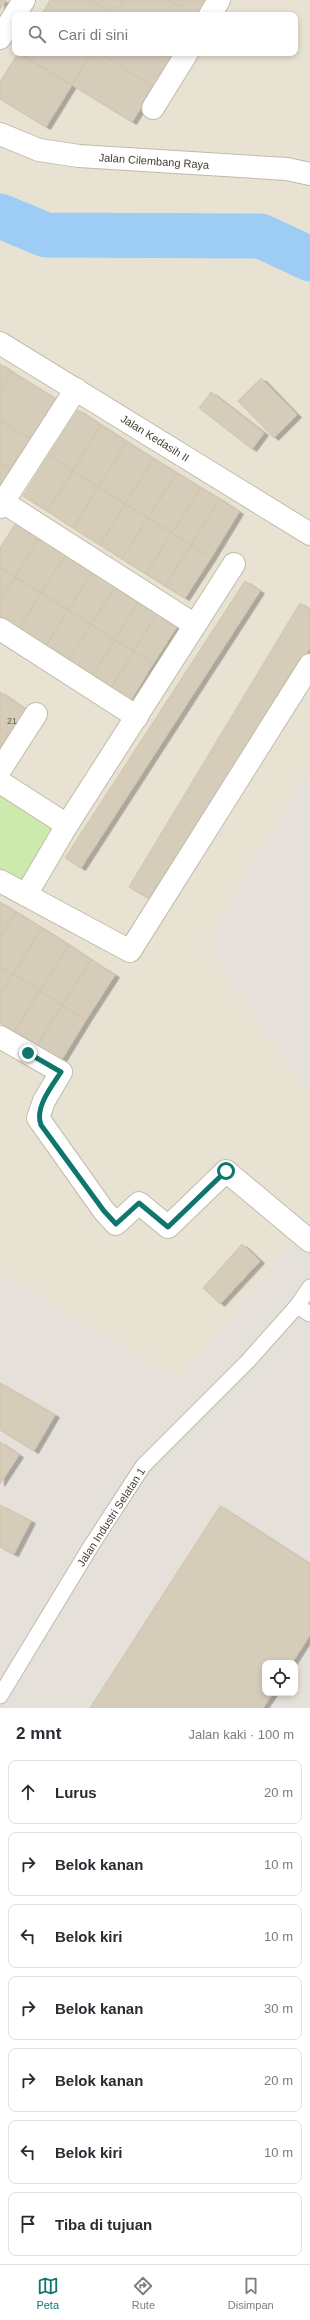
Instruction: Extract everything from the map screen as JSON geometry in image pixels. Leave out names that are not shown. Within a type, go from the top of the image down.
[{"type":"street","points":[[16,12],[24,0]]},
{"type":"street","points":[[212,12],[219,0]]},
{"type":"street","points":[[0,38],[12,19]]},
{"type":"street","points":[[153,108],[185,56]]},
{"type":"street","name":"Jalan Cilembang Raya","points":[[0,134],[39,150],[78,156],[287,169],[310,174]]},
{"type":"street","name":"Jalan Kedasih II","points":[[0,342],[310,534]]},
{"type":"street","points":[[76,389],[2,505],[195,625]]},
{"type":"street","points":[[26,895],[67,825],[234,564]]},
{"type":"street","points":[[0,629],[137,717]]},
{"type":"street","points":[[0,881],[130,951],[310,665]]},
{"type":"street","points":[[0,770],[36,714]]},
{"type":"street","points":[[0,782],[67,825]]},
{"type":"street","points":[[0,1037],[61,1072],[44,1101],[38,1118],[104,1211],[116,1224],[139,1203],[168,1227],[226,1171],[310,1241]]},
{"type":"lane","name":"Jalan Industri Selatan 1","points":[[0,1696],[91,1546],[143,1466],[248,1361],[297,1306],[310,1287]]},
{"type":"lane","points":[[297,1306],[310,1314]]},
{"type":"shaded area","points":[[0,0],[310,0],[310,1708],[0,1708]]},
{"type":"shaded area","points":[[310,765],[310,1098],[206,944]]},
{"type":"shaded area","points":[[310,1219],[310,1708],[0,1708],[0,1274],[179,1379]]},
{"type":"green space","points":[[0,788],[61,826],[18,891],[0,880]]},
{"type":"building","points":[[0,0],[6,0],[0,9]]},
{"type":"building","points":[[50,0],[91,0],[110,12],[43,12]]},
{"type":"building","points":[[91,0],[124,0],[117,12],[110,12]]},
{"type":"building","points":[[124,0],[169,0],[188,12],[117,12]]},
{"type":"building","points":[[169,0],[207,0],[200,12],[188,12]]},
{"type":"building","points":[[16,56],[23,56],[72,85],[46,127],[0,99],[0,82]]},
{"type":"building","points":[[24,56],[89,56],[72,85]]},
{"type":"building","points":[[89,56],[104,56],[154,87],[132,122],[72,85]]},
{"type":"building","points":[[104,56],[173,56],[154,87]]},
{"type":"building","points":[[0,364],[12,372],[0,391]]},
{"type":"building","points":[[12,372],[62,403],[37,443],[0,420],[0,391]]},
{"type":"building","points":[[261,378],[297,415],[274,438],[238,401]]},
{"type":"building","points":[[211,392],[264,433],[252,449],[199,408]]},
{"type":"building","points":[[78,410],[101,425],[73,471],[49,455]]},
{"type":"building","points":[[0,420],[37,443],[18,474],[0,462]]},
{"type":"building","points":[[101,425],[127,442],[98,487],[73,471]]},
{"type":"building","points":[[127,442],[154,459],[125,504],[98,487]]},
{"type":"building","points":[[49,455],[73,471],[47,511],[23,496]]},
{"type":"building","points":[[154,459],[177,473],[148,518],[125,504]]},
{"type":"building","points":[[0,462],[18,474],[0,502]]},
{"type":"building","points":[[73,471],[98,487],[73,528],[47,511]]},
{"type":"building","points":[[177,473],[201,488],[172,533],[148,518]]},
{"type":"building","points":[[98,487],[125,504],[100,545],[73,528]]},
{"type":"building","points":[[201,488],[220,499],[191,545],[172,533]]},
{"type":"building","points":[[220,499],[239,512],[211,558],[191,545]]},
{"type":"building","points":[[125,504],[148,518],[122,559],[100,545]]},
{"type":"building","points":[[20,516],[44,531],[15,577],[0,567],[0,548]]},
{"type":"building","points":[[148,518],[172,533],[146,574],[122,559]]},
{"type":"building","points":[[44,531],[70,548],[41,593],[15,577]]},
{"type":"building","points":[[172,533],[191,545],[165,586],[146,574]]},
{"type":"building","points":[[191,545],[211,558],[185,598],[165,586]]},
{"type":"building","points":[[70,548],[97,565],[68,610],[41,593]]},
{"type":"building","points":[[97,565],[120,579],[91,625],[68,610]]},
{"type":"building","points":[[0,567],[15,577],[0,601]]},
{"type":"building","points":[[15,577],[41,593],[16,634],[0,624],[0,601]]},
{"type":"building","points":[[120,579],[143,594],[115,640],[91,625]]},
{"type":"building","points":[[245,581],[260,591],[81,868],[65,858]]},
{"type":"building","points":[[41,593],[68,610],[43,651],[16,634]]},
{"type":"building","points":[[143,594],[162,606],[134,651],[115,640]]},
{"type":"building","points":[[300,603],[310,610],[310,648],[157,903],[129,887]]},
{"type":"building","points":[[162,606],[182,619],[153,664],[134,651]]},
{"type":"building","points":[[68,610],[91,625],[65,665],[43,651]]},
{"type":"building","points":[[91,625],[115,640],[89,680],[65,665]]},
{"type":"building","points":[[115,640],[134,651],[108,692],[89,680]]},
{"type":"building","points":[[134,651],[153,664],[128,705],[108,692]]},
{"type":"building","points":[[0,692],[30,712],[14,739],[0,730]]},
{"type":"building","points":[[0,730],[14,739],[0,756]]},
{"type":"building","points":[[0,902],[16,912],[0,937]]},
{"type":"building","points":[[16,912],[42,928],[13,974],[0,966],[0,937]]},
{"type":"building","points":[[42,928],[69,945],[40,991],[13,974]]},
{"type":"building","points":[[69,945],[91,960],[62,1005],[40,991]]},
{"type":"building","points":[[91,960],[115,975],[86,1020],[62,1005]]},
{"type":"building","points":[[0,966],[13,974],[0,995]]},
{"type":"building","points":[[13,974],[40,991],[14,1032],[0,1023],[0,995]]},
{"type":"building","points":[[40,991],[62,1005],[37,1046],[14,1032]]},
{"type":"building","points":[[62,1005],[86,1020],[61,1061],[37,1046]]},
{"type":"building","points":[[242,1244],[260,1261],[220,1304],[203,1288]]},
{"type":"building","points":[[0,1383],[55,1415],[34,1451],[0,1430]]},
{"type":"building","points":[[0,1442],[19,1455],[0,1484]]},
{"type":"building","points":[[0,1505],[31,1521],[14,1554],[0,1547]]},
{"type":"building","points":[[220,1506],[310,1564],[310,1635],[294,1660],[262,1660],[262,1696],[271,1696],[263,1708],[90,1708]]},
{"type":"waterway","points":[[0,216],[46,235],[261,236],[310,259]]},
{"type":"route","points":[[28,1053],[61,1072],[44,1101],[40,1111],[38,1118],[41,1125],[104,1211],[116,1224],[139,1203],[168,1227],[226,1171]]}]
